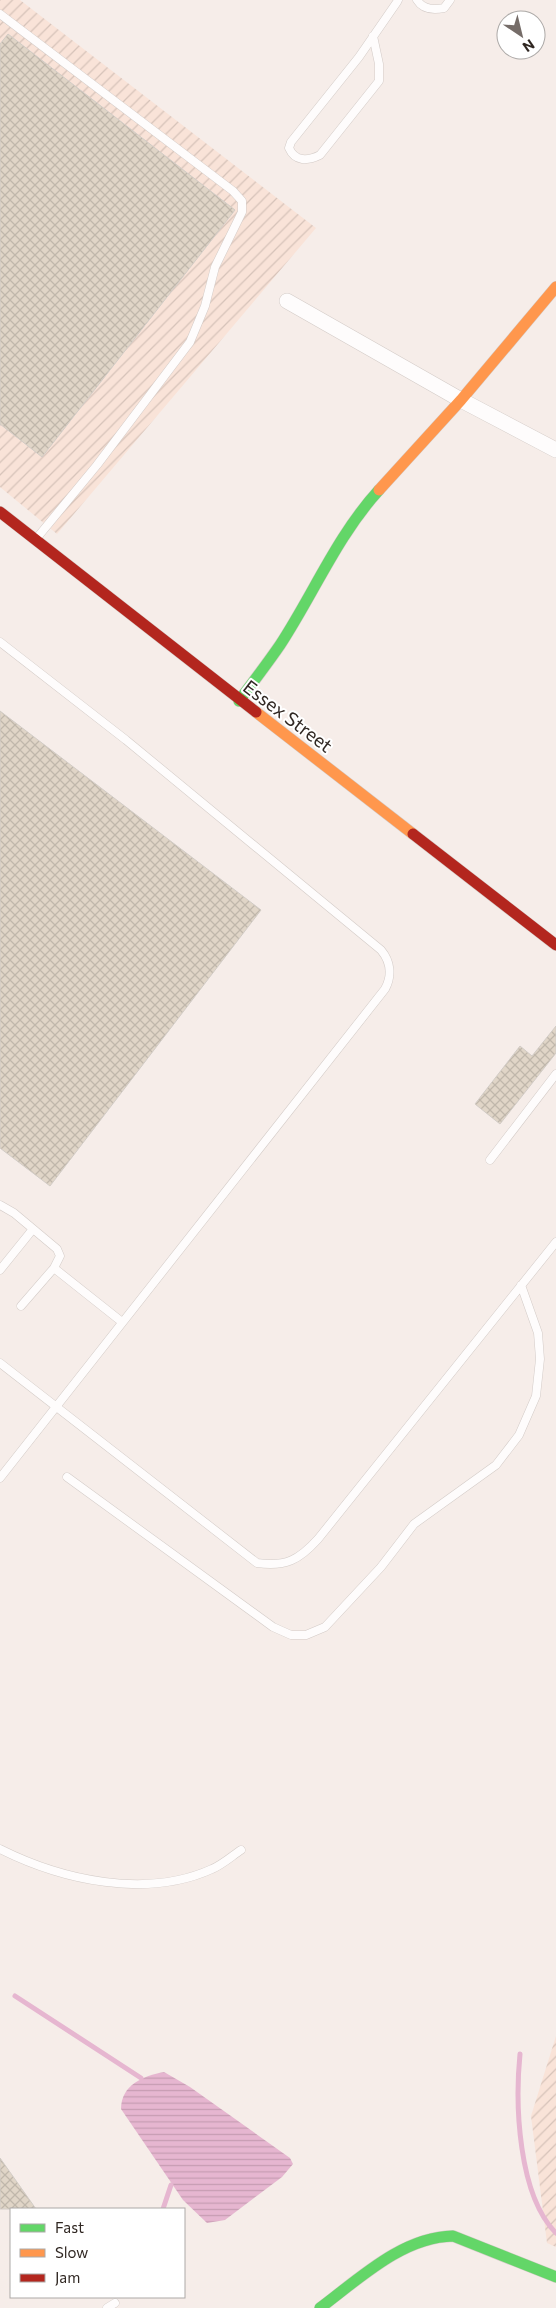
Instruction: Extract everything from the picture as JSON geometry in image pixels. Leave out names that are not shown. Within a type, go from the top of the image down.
[{"type":"street","points":[[239,701],[280,645],[350,524],[378,490],[461,400],[556,287]]},
{"type":"street","points":[[287,301],[461,400],[556,450]]},
{"type":"street","name":"Essex Street","points":[[0,512],[239,701],[556,944]]},
{"type":"street","points":[[320,2308],[410,2245],[439,2235],[453,2236],[556,2277]]},
{"type":"lane","points":[[417,0],[420,4],[432,10],[444,8],[450,0]]},
{"type":"lane","points":[[373,36],[379,64],[379,81],[320,155],[310,160],[301,159],[292,154],[289,148],[291,142],[373,36],[396,1]]},
{"type":"lane","points":[[0,14],[217,179],[242,201],[242,212],[239,222],[215,267],[205,306],[190,342],[97,465],[35,540]]},
{"type":"lane","points":[[0,642],[382,950],[389,960],[389,982],[385,989],[0,1478]]},
{"type":"lane","points":[[490,1160],[556,1074]]},
{"type":"lane","points":[[0,1205],[60,1252],[59,1260],[54,1268],[21,1306]]},
{"type":"lane","points":[[0,1270],[33,1229]]},
{"type":"lane","points":[[0,1363],[257,1562],[285,1564],[308,1550],[318,1539],[556,1242]]},
{"type":"lane","points":[[54,1268],[122,1322]]},
{"type":"lane","points":[[67,1477],[273,1628],[291,1635],[312,1632],[325,1627],[381,1567],[414,1524],[496,1465],[519,1435],[536,1396],[540,1359],[538,1333],[521,1286]]},
{"type":"lane","points":[[0,1848],[54,1871],[117,1882],[153,1885],[213,1869],[241,1850]]},
{"type":"lane","points":[[107,2308],[114,2303]]},
{"type":"shaded area","points":[[0,0],[20,0],[316,228],[57,534],[0,487]]},
{"type":"shaded area","points":[[556,2036],[556,2247],[547,2243],[531,2116]]},
{"type":"shaded area","points":[[164,2072],[190,2087],[290,2158],[293,2164],[282,2177],[225,2220],[207,2223],[183,2200],[121,2109],[122,2101],[129,2088],[141,2079]]},
{"type":"building","points":[[8,34],[235,210],[42,457],[0,424],[0,44]]},
{"type":"building","points":[[0,711],[261,910],[50,1186],[0,1148]]},
{"type":"building","points":[[556,1026],[556,1053],[500,1124],[475,1104],[520,1046],[532,1056]]},
{"type":"building","points":[[0,2158],[35,2208],[0,2209]]},
{"type":"waterway","points":[[15,1996],[141,2078]]},
{"type":"waterway","points":[[520,2054],[519,2123],[527,2173],[543,2216],[556,2233]]},
{"type":"waterway","points":[[163,2208],[171,2185]]},
{"type":"traffic: fast","points":[[239,701],[280,645],[351,526],[379,490]]},
{"type":"traffic: fast","points":[[320,2308],[382,2262],[416,2244],[434,2238],[453,2236],[556,2277]]},
{"type":"traffic: slow","points":[[379,490],[461,400],[556,287]]},
{"type":"traffic: slow","points":[[256,712],[413,834]]},
{"type":"traffic: jam","points":[[0,512],[256,712]]},
{"type":"traffic: jam","points":[[413,834],[556,945]]}]
